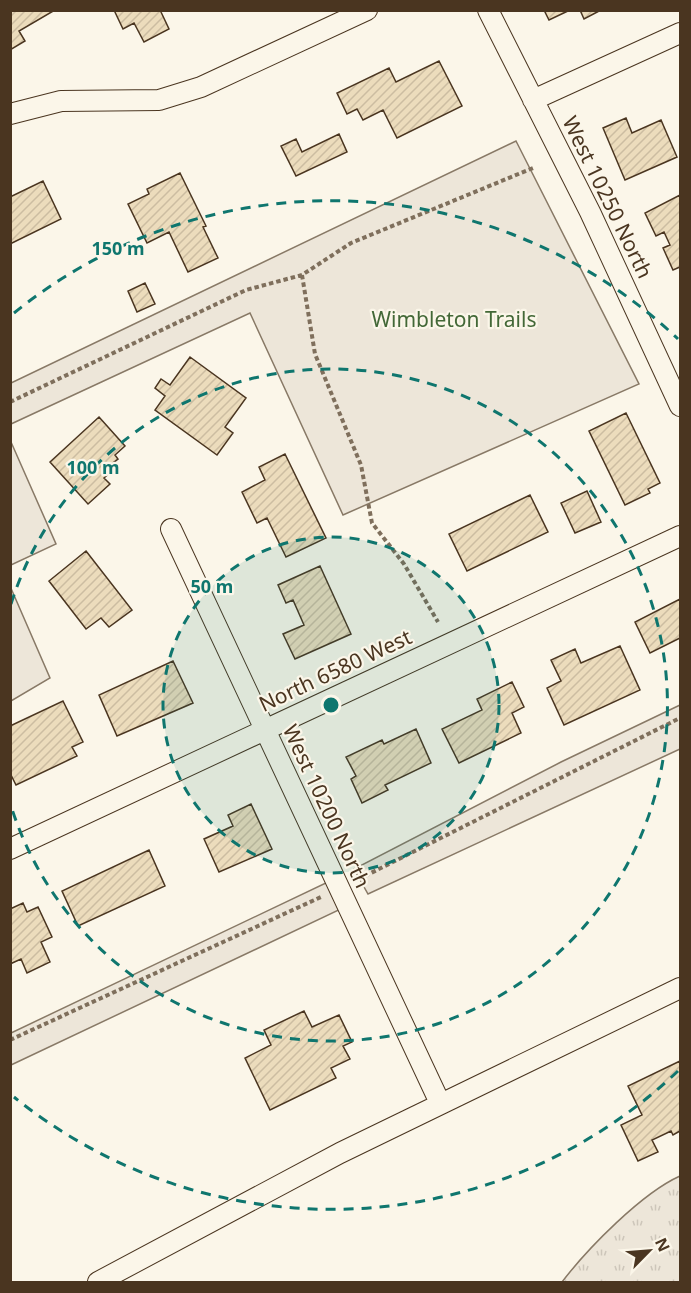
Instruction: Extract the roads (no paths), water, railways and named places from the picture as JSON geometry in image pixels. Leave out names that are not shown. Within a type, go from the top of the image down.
[{"type":"street","points":[[10,114],[62,101],[159,100],[201,87],[367,10]]},
{"type":"street","name":"West 10250 North","points":[[488,10],[590,212],[681,406]]},
{"type":"street","points":[[533,100],[681,33]]},
{"type":"street","name":"West 10200 North","points":[[171,530],[440,1102]]},
{"type":"street","name":"North 6580 West","points":[[10,849],[681,536]]},
{"type":"street","points":[[98,1282],[273,1187],[440,1102],[681,988]]},
{"type":"park label","name":"Wimbleton Trails","points":[[454,319]]}]
